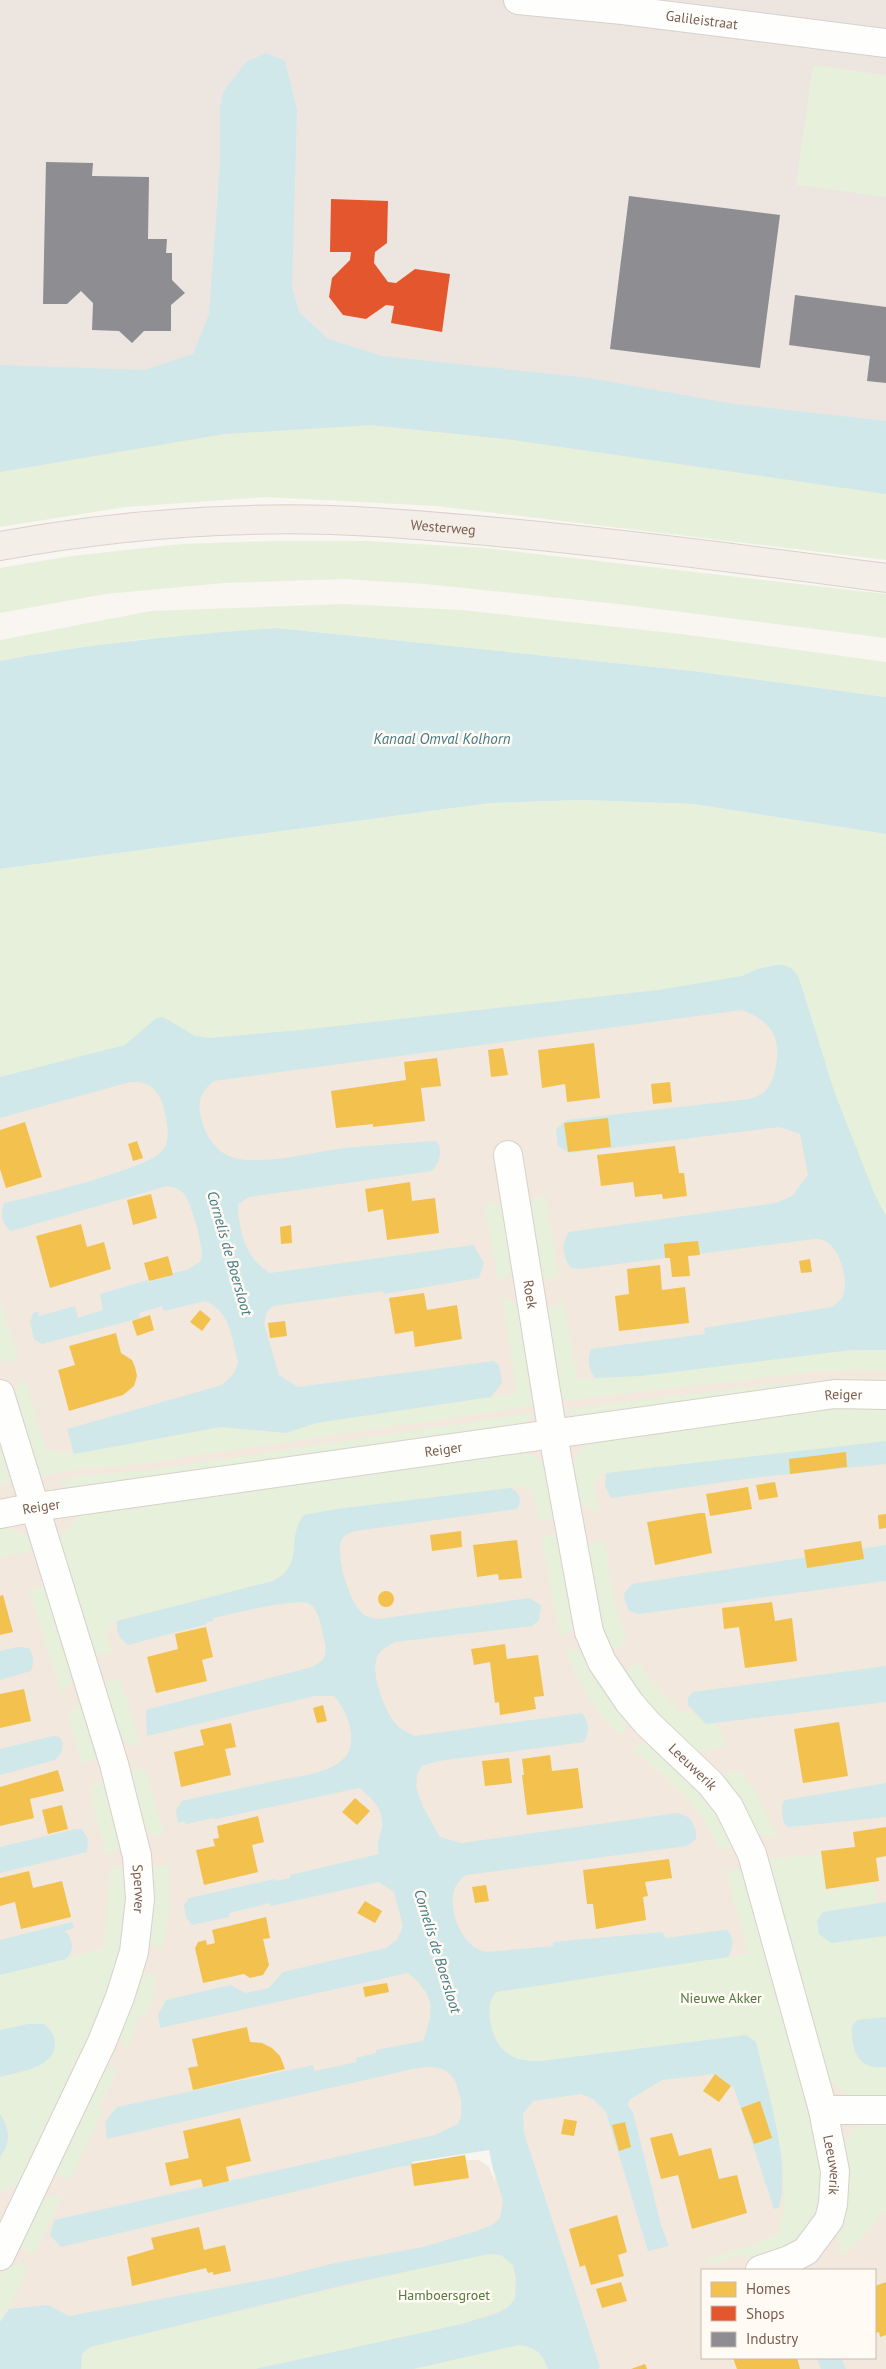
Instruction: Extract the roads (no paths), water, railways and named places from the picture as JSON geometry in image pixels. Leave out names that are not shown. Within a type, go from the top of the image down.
[{"type":"main road","name":"Westerweg","points":[[0,546],[69,535],[155,525],[250,520],[330,520],[428,526],[651,547],[886,578]]},
{"type":"street","name":"Galileistraat","points":[[518,0],[623,5],[886,43]]},
{"type":"street","name":"Roek","points":[[508,1155],[553,1435]]},
{"type":"street","name":"Sperwer","points":[[0,1394],[114,1764],[137,1856],[140,1899],[134,1952],[120,1998],[102,2042],[0,2256]]},
{"type":"street","name":"Reiger","points":[[0,1514],[36,1507],[835,1394],[886,1395]]},
{"type":"street","name":"Leeuwerik","points":[[553,1435],[590,1632],[602,1662],[629,1702],[648,1724],[711,1784],[733,1815],[752,1854],[823,2110],[835,2171],[833,2204],[829,2220],[806,2251],[789,2260],[763,2269]]},
{"type":"street","points":[[823,2110],[886,2110]]},
{"type":"water","points":[[266,53],[285,61],[297,110],[292,288],[299,312],[328,339],[382,356],[589,378],[734,404],[886,421],[886,494],[506,439],[371,425],[224,434],[0,472],[0,365],[145,370],[193,354],[209,314],[220,164],[220,108],[223,92],[246,62]]},
{"type":"water","name":"Kanaal Omval Kolhorn","points":[[277,628],[693,671],[886,697],[886,834],[693,804],[582,800],[491,803],[0,869],[0,661],[103,644]]},
{"type":"water","name":"Cornelis de Boersloot","points":[[776,965],[790,967],[799,978],[834,1091],[874,1193],[886,1216],[886,1350],[851,1350],[641,1376],[595,1378],[591,1371],[589,1357],[591,1349],[705,1334],[704,1328],[832,1307],[840,1300],[844,1293],[843,1268],[840,1260],[832,1246],[820,1239],[579,1269],[571,1268],[564,1254],[566,1236],[569,1232],[776,1203],[792,1196],[808,1175],[800,1134],[780,1127],[569,1153],[558,1146],[556,1129],[567,1120],[749,1099],[763,1093],[773,1078],[777,1062],[777,1046],[770,1028],[763,1021],[742,1010],[214,1081],[201,1097],[201,1117],[209,1138],[225,1154],[232,1157],[265,1160],[345,1148],[436,1141],[440,1148],[437,1164],[432,1171],[249,1197],[238,1204],[240,1224],[245,1243],[249,1252],[261,1267],[270,1273],[473,1245],[484,1263],[479,1278],[384,1294],[383,1291],[273,1306],[267,1312],[264,1324],[279,1375],[298,1387],[493,1361],[499,1365],[502,1383],[491,1397],[316,1423],[286,1433],[221,1427],[74,1454],[67,1429],[222,1385],[233,1374],[238,1361],[229,1326],[225,1318],[214,1306],[205,1301],[164,1311],[162,1306],[139,1313],[140,1318],[42,1344],[34,1339],[30,1322],[33,1313],[38,1311],[39,1316],[75,1306],[78,1318],[103,1310],[100,1294],[173,1275],[173,1273],[187,1270],[201,1261],[200,1238],[185,1195],[177,1189],[167,1186],[11,1231],[3,1219],[4,1203],[114,1174],[136,1165],[163,1150],[168,1133],[162,1102],[153,1088],[141,1082],[130,1082],[0,1118],[0,1077],[125,1045],[155,1019],[163,1017],[195,1036],[209,1038],[301,1030],[658,990],[742,976],[757,969]]},
{"type":"water","points":[[886,1441],[886,1464],[760,1477],[611,1498],[605,1486],[606,1473]]},
{"type":"water","name":"Cornelis de Boersloot","points":[[511,1488],[519,1497],[520,1503],[517,1509],[355,1531],[342,1539],[340,1546],[342,1566],[353,1600],[363,1614],[368,1617],[378,1619],[529,1598],[541,1605],[539,1620],[532,1626],[395,1642],[381,1651],[375,1667],[378,1687],[386,1708],[399,1727],[414,1736],[582,1713],[587,1723],[588,1730],[584,1742],[438,1761],[422,1766],[417,1775],[416,1787],[423,1807],[440,1837],[461,1843],[678,1813],[690,1818],[696,1831],[696,1839],[687,1846],[466,1875],[460,1880],[454,1891],[453,1909],[459,1928],[471,1944],[487,1952],[553,1946],[553,1942],[662,1932],[666,1938],[727,1930],[730,1933],[732,1943],[728,1957],[496,1992],[490,2006],[493,2033],[501,2048],[511,2056],[537,2061],[746,2035],[756,2042],[776,2126],[782,2170],[782,2190],[779,2207],[774,2209],[734,2088],[716,2074],[662,2080],[629,2100],[628,2106],[633,2112],[661,2225],[669,2246],[648,2251],[606,2112],[593,2099],[581,2094],[533,2101],[523,2114],[524,2133],[600,2367],[598,2369],[548,2369],[538,2352],[530,2347],[519,2345],[413,2369],[255,2369],[462,2324],[497,2313],[507,2308],[515,2299],[516,2279],[513,2265],[501,2255],[489,2254],[357,2282],[90,2347],[82,2354],[81,2369],[0,2369],[0,2322],[9,2309],[48,2305],[69,2316],[279,2277],[335,2263],[423,2247],[480,2230],[492,2225],[500,2218],[503,2202],[495,2173],[480,2157],[398,2167],[61,2247],[50,2235],[54,2220],[435,2135],[458,2124],[461,2117],[461,2105],[455,2081],[448,2073],[431,2067],[409,2070],[107,2139],[105,2122],[117,2107],[313,2065],[314,2071],[357,2062],[356,2058],[376,2053],[376,2050],[423,2041],[431,2011],[428,1996],[417,1981],[408,1973],[160,2028],[158,2015],[166,2000],[230,1985],[245,1993],[269,1988],[283,1972],[386,1948],[397,1940],[403,1926],[394,1892],[379,1882],[271,1906],[270,1903],[229,1913],[229,1917],[192,1925],[186,1917],[184,1905],[189,1898],[275,1879],[276,1881],[290,1878],[290,1875],[379,1854],[378,1844],[382,1827],[381,1815],[373,1800],[359,1788],[216,1819],[186,1824],[185,1821],[178,1823],[176,1810],[182,1801],[311,1774],[327,1769],[341,1761],[347,1755],[350,1747],[350,1728],[344,1710],[334,1696],[315,1696],[147,1736],[146,1710],[312,1667],[320,1662],[325,1653],[325,1644],[318,1615],[310,1604],[303,1602],[279,1604],[234,1613],[213,1618],[213,1621],[207,1622],[207,1624],[128,1645],[119,1634],[117,1621],[273,1581],[289,1567],[296,1533],[304,1515],[336,1509]]},
{"type":"water","points":[[886,1545],[886,1581],[639,1614],[629,1611],[624,1598],[625,1592],[632,1584]]},
{"type":"water","points":[[17,1647],[29,1648],[33,1660],[31,1671],[0,1680],[0,1651]]},
{"type":"water","points":[[886,1666],[886,1702],[706,1724],[688,1705],[688,1698],[693,1692]]},
{"type":"water","points":[[53,1736],[59,1737],[63,1743],[62,1752],[55,1760],[0,1775],[0,1749]]},
{"type":"water","points":[[886,1783],[886,1817],[790,1827],[786,1826],[783,1820],[782,1805],[785,1800]]},
{"type":"water","points":[[82,1829],[88,1839],[87,1852],[0,1873],[0,1847]]},
{"type":"water","points":[[886,1902],[886,1936],[831,1943],[819,1934],[817,1921],[823,1912]]},
{"type":"water","points":[[72,1922],[74,1928],[65,1931],[72,1945],[71,1952],[66,1959],[0,1975],[0,1940]]},
{"type":"water","points":[[886,2017],[886,2067],[868,2065],[862,2062],[855,2050],[852,2026],[857,2020]]},
{"type":"water","points":[[28,2024],[44,2024],[48,2028],[55,2041],[53,2052],[49,2059],[34,2068],[0,2077],[0,2030]]},
{"type":"water","points":[[0,2114],[6,2125],[8,2136],[6,2146],[0,2157]]},
{"type":"water","points":[[817,2359],[841,2359],[846,2369],[821,2369]]},
{"type":"park label","name":"Nieuwe Akker","points":[[721,1998]]},
{"type":"park label","name":"Hamboersgroet","points":[[444,2295]]}]
